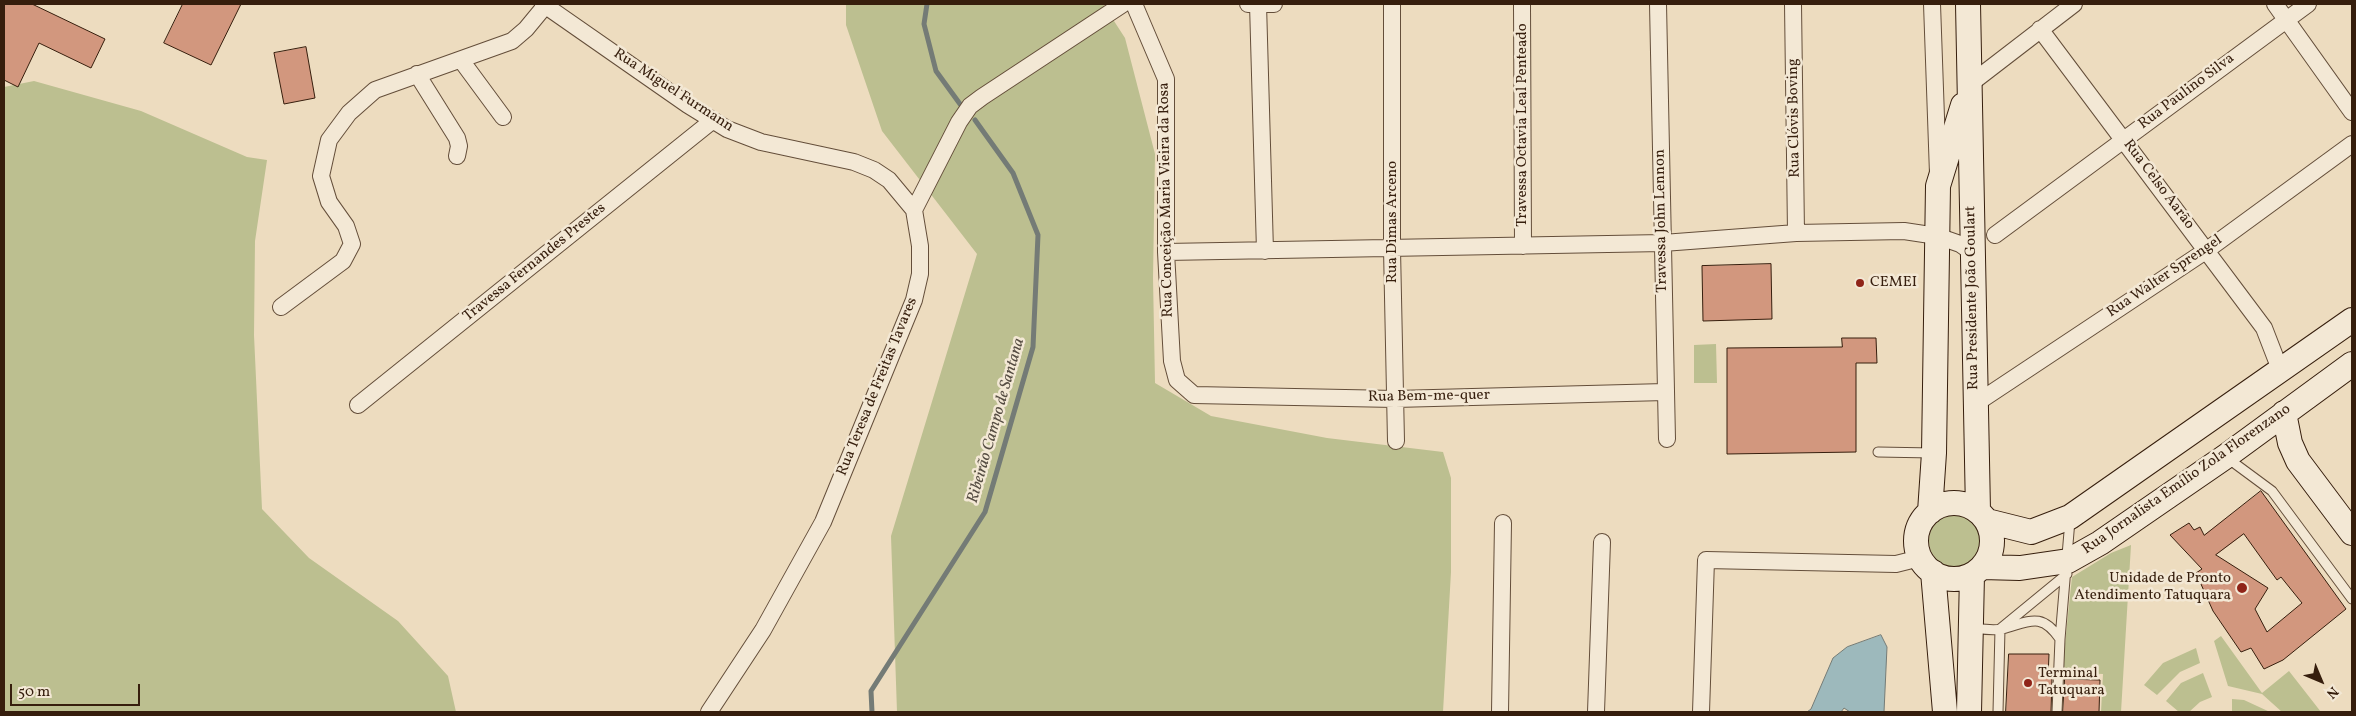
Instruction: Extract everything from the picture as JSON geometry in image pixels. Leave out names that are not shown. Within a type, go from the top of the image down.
[{"type":"main road","name":"Rua Presidente João Goulart","points":[[1968,4],[1975,404],[1982,516],[1992,532],[1992,545],[1989,557],[1977,571],[1971,628],[1969,712]]},
{"type":"main road","name":"Rua Presidente João Goulart","points":[[1945,712],[1926,565],[1917,546],[1917,534],[1922,522],[1930,512],[1934,453],[1938,186],[1970,84]]},
{"type":"main road","points":[[1930,512],[1941,506],[1954,503],[1967,505],[1982,516],[2031,532],[2070,517],[2281,372],[2352,320]]},
{"type":"main road","name":"Rua Jornalista Emílio Zola Florenzano","points":[[1977,571],[2068,567],[2225,457],[2352,364]]},
{"type":"main road","points":[[2284,413],[2290,443],[2298,461],[2352,533]]},
{"type":"main road","points":[[1926,565],[1952,579],[1977,571]]},
{"type":"street","points":[[914,210],[945,146],[970,106],[1123,4]]},
{"type":"street","name":"Rua Conceição Maria Vieira da Rosa","points":[[1134,4],[1162,66],[1167,86],[1166,252],[1172,361],[1177,380],[1194,396]]},
{"type":"street","points":[[1248,4],[1274,4]]},
{"type":"street","points":[[1258,4],[1265,251]]},
{"type":"street","name":"Rua Dimas Arceno","points":[[1392,4],[1392,249],[1396,441]]},
{"type":"street","name":"Travessa Octavia Leal Penteado","points":[[1522,4],[1523,246]]},
{"type":"street","name":"Travessa John Lennon","points":[[1658,4],[1667,439]]},
{"type":"street","name":"Rua Clóvis Boving","points":[[1793,4],[1796,233]]},
{"type":"street","name":"Rua Presidente João Goulart","points":[[1932,4],[1934,122],[1938,186]]},
{"type":"street","points":[[1970,84],[2074,4]]},
{"type":"street","points":[[2275,4],[2352,112]]},
{"type":"street","name":"Rua Paulino Silva","points":[[1995,235],[2285,19],[2308,4]]},
{"type":"street","points":[[281,307],[343,261],[352,244],[346,226],[329,202],[321,176],[329,140],[349,113],[375,90],[512,40],[526,29],[544,5]]},
{"type":"street","name":"Rua Miguel Furmann","points":[[544,5],[712,121],[761,142],[854,162],[874,170],[889,180],[914,210]]},
{"type":"street","name":"Rua Celso Aarão","points":[[2040,29],[2264,328],[2281,372]]},
{"type":"street","points":[[461,60],[503,117]]},
{"type":"street","points":[[417,74],[457,138],[459,146],[457,156]]},
{"type":"street","name":"Travessa Fernandes Prestes","points":[[358,405],[712,121]]},
{"type":"street","name":"Rua Walter Sprengel","points":[[1975,404],[2207,250],[2352,144]]},
{"type":"street","name":"Rua Teresa de Freitas Tavares","points":[[709,712],[763,630],[823,522],[903,331],[914,300],[920,274],[920,246],[914,210]]},
{"type":"street","points":[[1166,252],[1523,246],[1663,242],[1796,233],[1904,231],[1937,236],[1966,246],[1974,264]]},
{"type":"street","name":"Rua Bem-me-quer","points":[[1194,396],[1396,399],[1665,392]]},
{"type":"street","points":[[1500,712],[1503,523]]},
{"type":"street","points":[[1596,712],[1602,542]]},
{"type":"street","points":[[1701,712],[1706,560],[1926,565]]},
{"type":"lane","points":[[1878,452],[1934,453]]},
{"type":"lane","points":[[2225,457],[2272,491],[2352,599]]},
{"type":"lane","points":[[2057,712],[2060,639],[2068,567],[2070,517]]},
{"type":"lane","points":[[1998,712],[2000,630],[2068,567]]},
{"type":"lane","points":[[1971,628],[2000,630],[2027,620],[2042,621],[2054,629],[2060,639]]},
{"type":"green space","points":[[846,4],[1103,4],[1125,38],[1155,154],[1153,278],[1155,383],[1211,416],[1327,438],[1443,452],[1451,478],[1451,572],[1443,712],[897,712],[891,536],[977,254],[882,131],[846,25]]},
{"type":"green space","points":[[34,81],[141,111],[247,157],[267,160],[255,241],[254,335],[262,509],[309,558],[398,621],[448,676],[456,712],[4,712],[4,87]]},
{"type":"green space","points":[[1716,344],[1717,383],[1694,383],[1694,345]]},
{"type":"green space","points":[[1955,515],[1965,517],[1973,523],[1979,531],[1981,541],[1979,551],[1973,559],[1965,565],[1955,567],[1945,565],[1937,559],[1931,551],[1929,541],[1931,531],[1937,523],[1945,517]]},
{"type":"green space","points":[[2131,545],[2121,712],[2101,712],[2103,674],[2062,672],[2072,577],[2111,553]]},
{"type":"green space","points":[[2221,636],[2262,693],[2289,671],[2321,712],[2282,712],[2262,694],[2228,686],[2214,641]]},
{"type":"green space","points":[[2196,648],[2200,663],[2180,672],[2157,695],[2144,685],[2163,663]]},
{"type":"green space","points":[[2203,673],[2212,697],[2200,702],[2189,712],[2179,712],[2166,701],[2181,683]]},
{"type":"green space","points":[[2232,699],[2244,700],[2270,712],[2232,712]]},
{"type":"water","points":[[1881,635],[1887,647],[1884,712],[1850,712],[1844,708],[1841,712],[1807,712],[1811,709],[1833,658],[1847,647]]},
{"type":"building","points":[[4,4],[32,4],[105,39],[91,68],[39,43],[18,87],[4,80]]},
{"type":"building","points":[[183,4],[241,4],[211,65],[164,43]]},
{"type":"building","points":[[306,47],[315,98],[284,104],[274,53]]},
{"type":"building","points":[[1771,264],[1772,319],[1703,321],[1702,266]]},
{"type":"building","points":[[1842,338],[1876,338],[1877,363],[1856,363],[1856,452],[1727,454],[1727,348],[1842,347]]},
{"type":"building","points":[[2261,491],[2346,609],[2283,660],[2264,669],[2251,648],[2241,652],[2213,611],[2196,573],[2202,569],[2170,535],[2189,523],[2194,530],[2200,527],[2204,535]],"holes":[[[2244,534],[2277,580],[2281,577],[2302,603],[2267,632],[2255,609],[2268,588],[2216,555]]]},
{"type":"building","name":"Terminal Tatuquara","points":[[2009,654],[2049,654],[2048,678],[2052,678],[2051,712],[2006,712]]},
{"type":"building","points":[[2065,679],[2100,680],[2099,712],[2063,712]]},
{"type":"waterway","name":"Ribeirão Campo de Santana","points":[[927,4],[924,24],[936,71],[960,104]]},
{"type":"waterway","name":"Ribeirão Campo de Santana","points":[[872,712],[871,691],[985,512],[1033,347],[1038,235],[1013,173],[975,120]]},
{"type":"place","name":"CEMEI","points":[[1860,283]]},
{"type":"place","name":"Unidade de Pronto Atendimento Tatuquara","points":[[2242,588]]},
{"type":"place","name":"Terminal Tatuquara","points":[[2028,683]]}]
